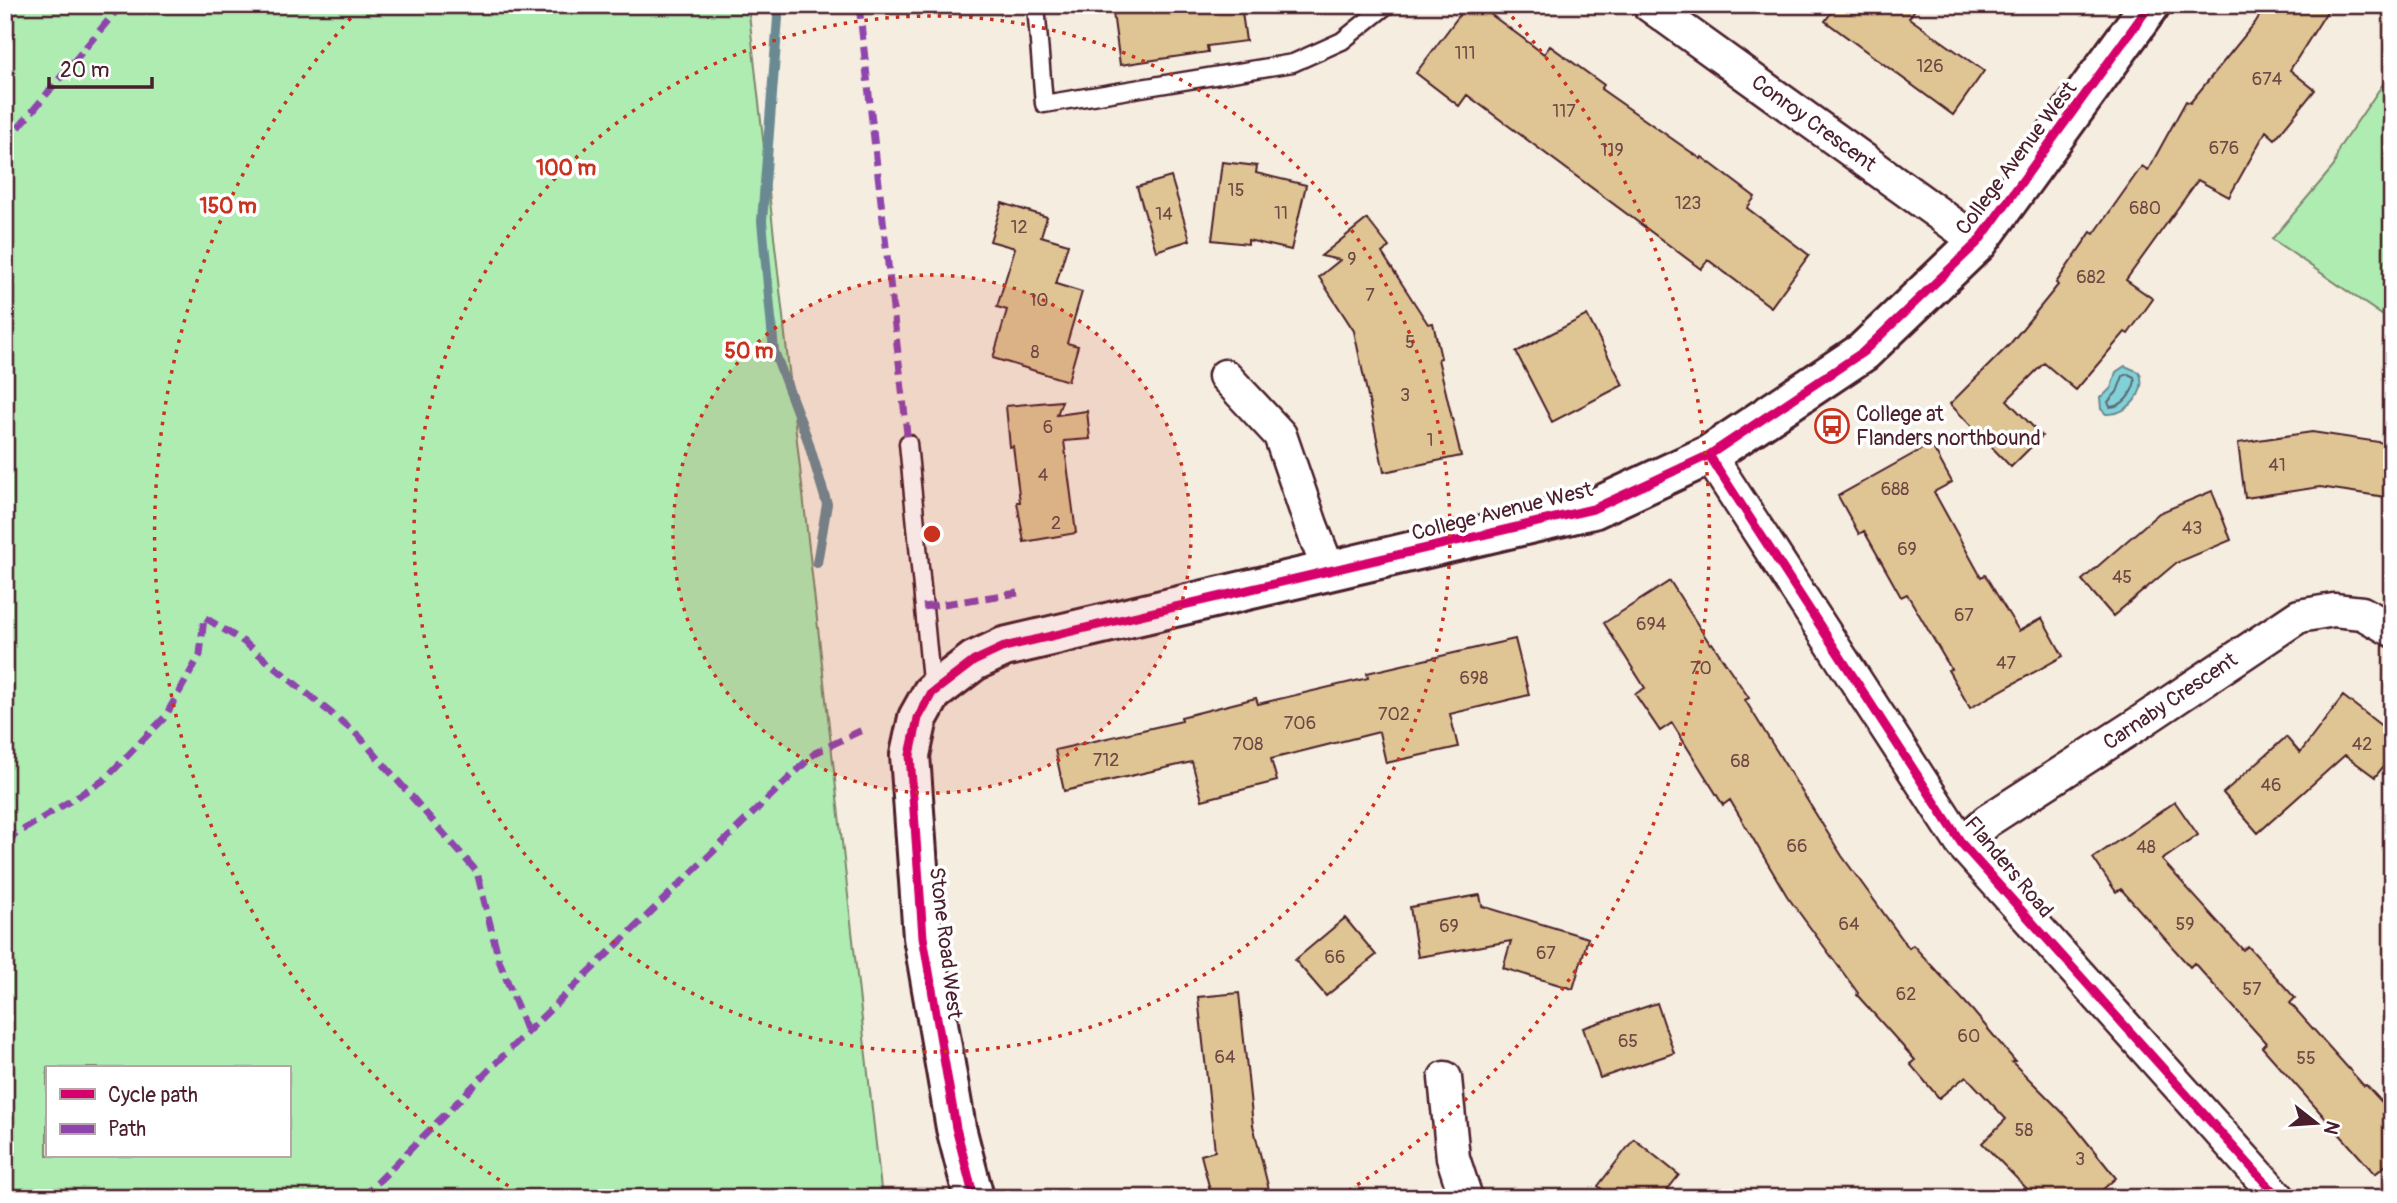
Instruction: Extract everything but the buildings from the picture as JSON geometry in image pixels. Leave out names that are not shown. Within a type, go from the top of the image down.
[{"type":"street","name":"Conroy Crescent","points":[[1649,5],[1978,242]]},
{"type":"street","name":"College Avenue West","points":[[932,693],[974,660],[1004,647],[1593,509],[1709,455],[1863,352],[1978,242],[2150,5]]},
{"type":"street","points":[[1225,376],[1280,435],[1329,571]]},
{"type":"street","name":"Flanders Road","points":[[1709,455],[1962,844],[2263,1192]]},
{"type":"street","name":"Carnaby Crescent","points":[[1962,844],[1987,821],[2299,616],[2334,610],[2362,613],[2392,630]]},
{"type":"street","name":"Stone Road West","points":[[932,693],[918,718],[910,755],[923,937],[956,1128],[974,1198]]},
{"type":"street","points":[[1445,1078],[1453,1158],[1466,1198]]},
{"type":"lane","points":[[1035,5],[1044,104],[1293,63],[1342,41],[1387,5]]},
{"type":"lane","points":[[908,443],[932,693]]},
{"type":"green space","points":[[5,5],[748,5],[882,1198],[5,1198]]},
{"type":"green space","points":[[2392,71],[2392,322],[2272,239],[2334,166],[2339,148]]},
{"type":"water","points":[[2125,366],[2139,372],[2141,387],[2138,395],[2128,407],[2114,414],[2106,414],[2101,409],[2100,397],[2111,388],[2116,372]]},
{"type":"waterway","points":[[777,5],[762,221],[774,351],[807,438],[827,504],[817,563]]},
{"type":"marked path","points":[[5,144],[121,5]]},
{"type":"marked path","points":[[859,5],[908,443]]},
{"type":"marked path","points":[[923,607],[1018,593]]},
{"type":"marked path","points":[[5,841],[104,780],[165,717],[200,655],[204,617],[244,642],[359,736],[477,872],[499,960],[527,1032]]},
{"type":"marked path","points":[[362,1198],[527,1032],[815,753],[866,728]]},
{"type":"cycle path","points":[[974,1198],[956,1128],[923,937],[910,755],[918,718],[932,693],[974,661],[1004,647],[1593,509],[1709,455],[1863,352],[1978,242],[2150,5]]},
{"type":"cycle path","points":[[1709,455],[1962,844],[2279,1198]]},
{"type":"place","name":"College at Flanders northbound","points":[[1832,426]]}]
